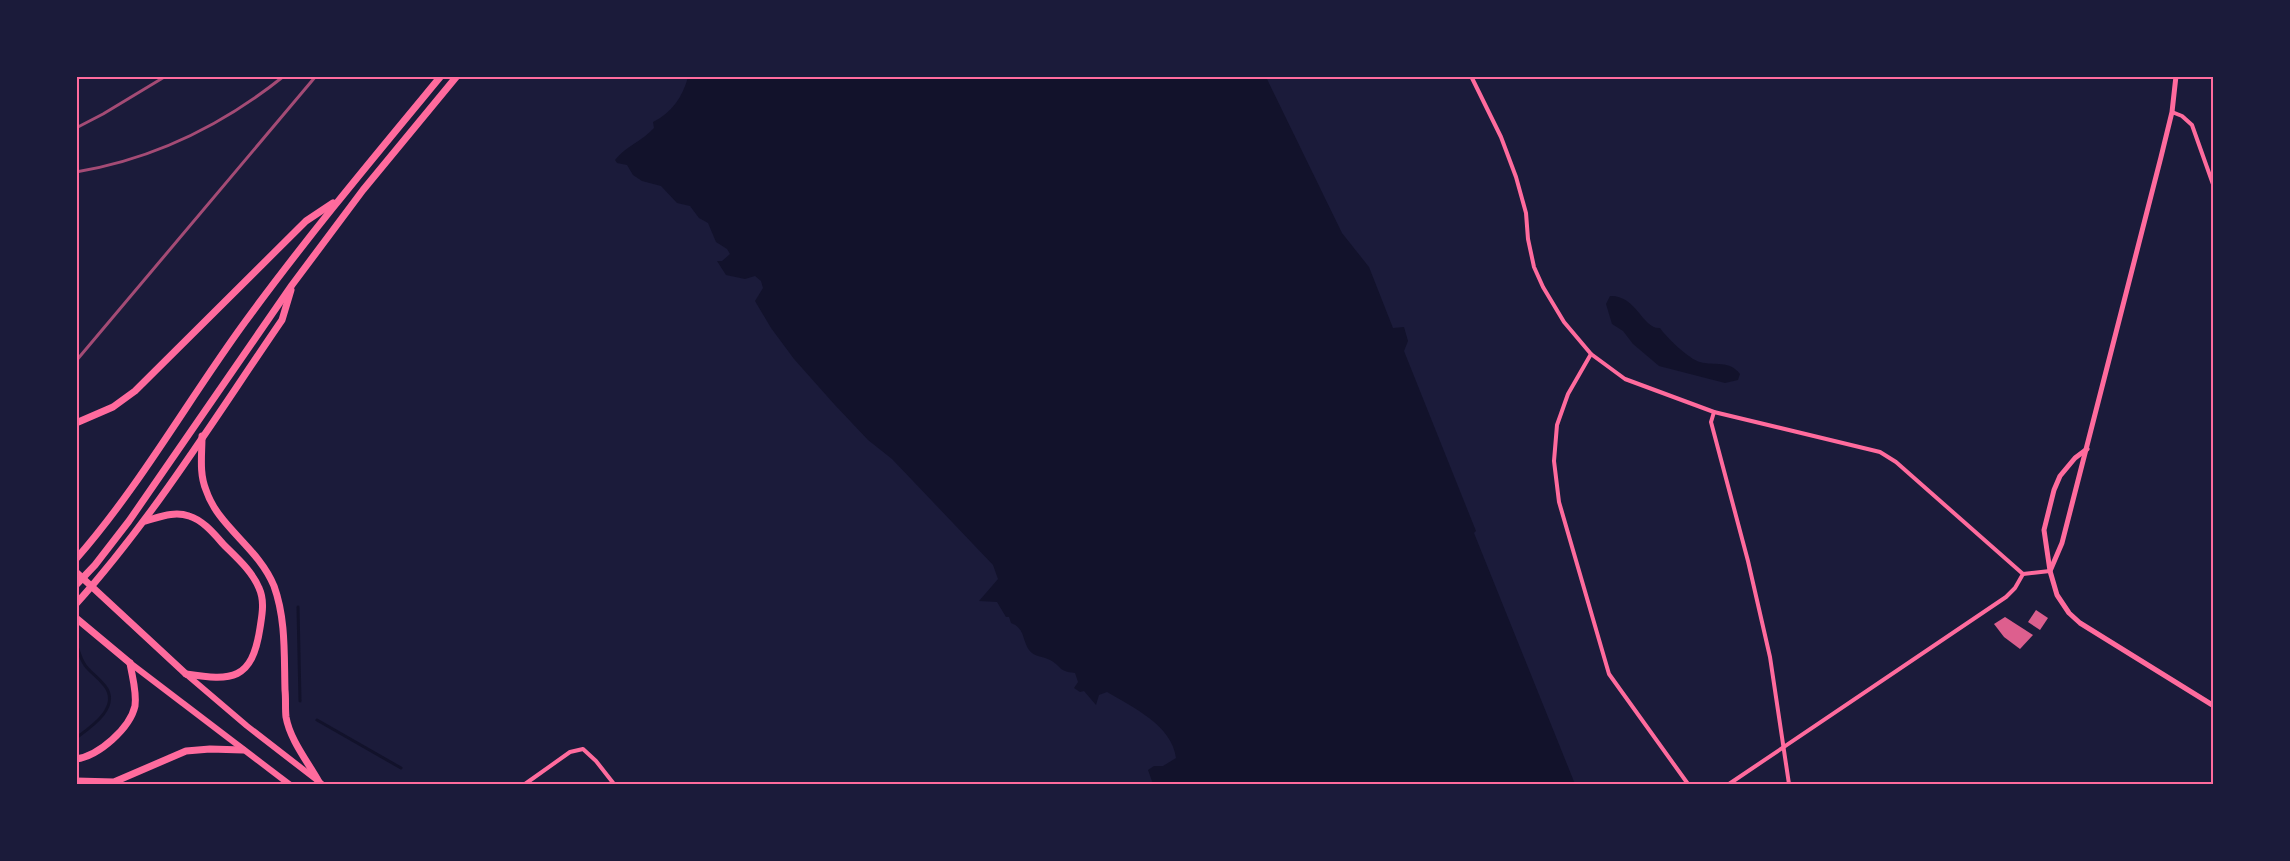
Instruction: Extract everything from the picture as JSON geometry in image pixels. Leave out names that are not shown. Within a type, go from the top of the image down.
[{"type":"main road","points":[[76,559],[116,510],[245,322],[340,199],[441,76]]},
{"type":"main road","points":[[76,585],[95,565],[129,521],[292,285],[363,190],[457,76]]},
{"type":"main road","points":[[76,423],[113,407],[151,376],[306,221],[340,199]]},
{"type":"main road","points":[[76,604],[114,561],[144,521],[282,320],[292,285]]},
{"type":"main road","points":[[202,436],[201,472],[211,504],[252,550],[264,566],[274,586],[284,631],[286,718],[293,736],[320,783]]},
{"type":"main road","points":[[144,521],[172,513],[191,516],[207,527],[250,573],[262,597],[263,610],[257,649],[251,661],[231,677],[217,679],[186,674]]},
{"type":"main road","points":[[76,572],[186,674],[247,726],[320,783]]},
{"type":"main road","points":[[76,618],[129,663],[289,784]]},
{"type":"main road","points":[[76,759],[97,751],[128,721],[135,706],[129,663]]},
{"type":"main road","points":[[76,781],[114,782],[186,751],[243,750]]},
{"type":"street","points":[[1471,76],[1501,137],[1516,177],[1526,213],[1528,239],[1534,267],[1564,322],[1591,354],[1625,379],[1714,412],[1880,452],[1896,462],[2023,574],[2050,571]]},
{"type":"street","points":[[2050,571],[2062,543],[2087,449],[2172,112],[2176,76]]},
{"type":"street","points":[[2172,112],[2182,116],[2192,125],[2214,187]]},
{"type":"street","points":[[1591,354],[1568,394],[1557,425],[1554,461],[1559,502],[1609,674],[1689,784]]},
{"type":"street","points":[[1714,412],[1712,423],[1770,657],[1789,784]]},
{"type":"street","points":[[2087,449],[2060,476],[2044,530],[2050,571],[2060,600],[2080,623],[2214,706]]},
{"type":"street","points":[[1729,784],[2006,597],[2015,588],[2023,574]]},
{"type":"street","points":[[525,784],[570,752],[583,749],[614,784]]},
{"type":"shaded area","points":[[688,77],[1266,77],[1342,233],[1369,267],[1393,328],[1404,327],[1408,341],[1404,351],[1575,784],[1153,784],[1148,770],[1154,766],[1163,766],[1176,758],[1167,736],[1149,718],[1107,692],[1099,695],[1096,705],[1084,691],[1080,692],[1074,688],[1078,682],[1075,673],[1063,670],[1054,662],[1031,652],[1019,628],[1011,623],[997,602],[979,601],[998,579],[993,565],[892,459],[868,440],[794,359],[755,301],[763,288],[761,281],[755,276],[745,279],[726,275],[717,261],[722,261],[730,254],[727,249],[716,242],[708,223],[699,218],[690,206],[677,203],[661,186],[642,181],[633,175],[627,165],[617,163],[615,160],[649,133],[654,128],[653,122],[671,109],[680,97]]},
{"type":"shaded area","points":[[1610,296],[1627,301],[1648,323],[1660,328],[1678,348],[1690,357],[1705,363],[1732,367],[1740,374],[1738,380],[1725,383],[1659,366],[1633,344],[1623,331],[1612,324],[1606,304]]},
{"type":"building","points":[[2036,610],[2048,618],[2040,630],[2028,622]]},
{"type":"building","points":[[2005,617],[2033,635],[2020,649],[2004,637],[1994,624]]},
{"type":"waterway","points":[[298,607],[300,701]]},
{"type":"waterway","points":[[76,738],[102,716],[109,701],[109,694],[105,686],[86,667],[78,649]]},
{"type":"waterway","points":[[317,720],[401,768]]},
{"type":"railway","points":[[76,128],[166,76]]},
{"type":"railway","points":[[76,172],[133,158],[186,138],[237,110],[284,76]]},
{"type":"railway","points":[[76,361],[316,76]]}]
